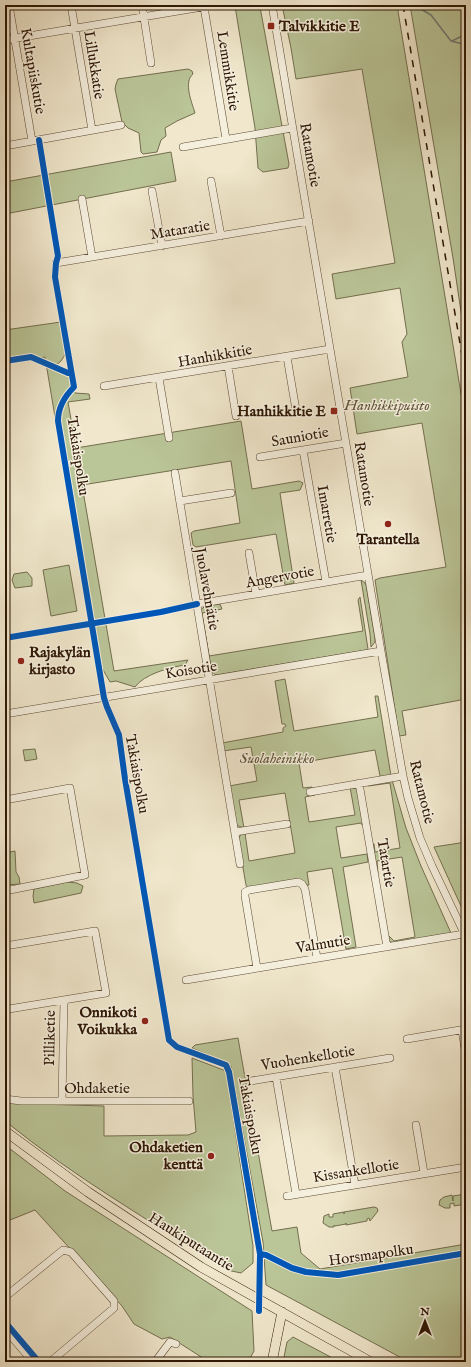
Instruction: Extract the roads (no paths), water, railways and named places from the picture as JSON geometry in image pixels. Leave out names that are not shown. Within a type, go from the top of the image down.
[{"type":"main road","name":"Haukiputaantie","points":[[5,1131],[88,1192],[201,1267],[371,1362]]},
{"type":"main road","points":[[272,1362],[282,1312]]},
{"type":"street","name":"Kultapiiskutie","points":[[9,5],[32,141]]},
{"type":"street","name":"Lillukkatie","points":[[71,5],[92,130]]},
{"type":"street","points":[[142,5],[152,63]]},
{"type":"street","points":[[5,40],[214,5]]},
{"type":"street","name":"Ratamotie","points":[[272,5],[403,776],[420,838],[465,936]]},
{"type":"street","name":"Lemmikkitie","points":[[204,7],[226,139]]},
{"type":"street","points":[[5,146],[121,125]]},
{"type":"street","points":[[183,147],[292,128]]},
{"type":"street","points":[[211,181],[221,236]]},
{"type":"street","points":[[152,191],[162,246]]},
{"type":"street","points":[[82,199],[92,257]]},
{"type":"street","name":"Mataratie","points":[[56,263],[309,221]]},
{"type":"street","name":"Hanhikkitie","points":[[104,386],[330,350]]},
{"type":"street","points":[[287,357],[296,410]]},
{"type":"street","points":[[228,366],[236,416]]},
{"type":"street","points":[[159,378],[169,438]]},
{"type":"street","name":"Sauniotie","points":[[260,457],[346,443]]},
{"type":"street","name":"Imarretie","points":[[303,450],[326,582]]},
{"type":"street","name":"Juolavehnätie","points":[[175,473],[240,864]]},
{"type":"street","points":[[180,501],[231,493]]},
{"type":"street","points":[[249,553],[256,594]]},
{"type":"street","name":"Angervotie","points":[[197,604],[368,575]]},
{"type":"street","name":"Koisotie","points":[[5,714],[381,652]]},
{"type":"street","points":[[310,792],[403,776]]},
{"type":"street","name":"Tatartie","points":[[359,783],[387,947]]},
{"type":"street","points":[[5,800],[70,788],[85,875],[5,891]]},
{"type":"street","points":[[235,832],[288,824]]},
{"type":"street","points":[[257,968],[245,896],[245,892],[249,890],[298,882],[302,884],[305,889],[317,958]]},
{"type":"street","points":[[5,946],[95,931],[106,993],[5,1009]]},
{"type":"street","name":"Valmutie","points":[[186,980],[317,958],[465,936]]},
{"type":"street","name":"Pilliketie","points":[[62,1100],[64,1000]]},
{"type":"street","points":[[407,1039],[464,1030],[466,1055]]},
{"type":"street","name":"Vuohenkellotie","points":[[251,1081],[390,1058]]},
{"type":"street","points":[[335,1067],[355,1185]]},
{"type":"street","points":[[276,1077],[296,1194]]},
{"type":"street","name":"Ohdaketie","points":[[5,1099],[21,1102],[62,1100],[189,1101]]},
{"type":"street","points":[[416,1125],[424,1173]]},
{"type":"street","name":"Kissankellotie","points":[[287,1196],[466,1166]]},
{"type":"street","points":[[5,1297],[62,1250],[68,1250],[114,1301],[114,1308],[50,1362]]},
{"type":"street","points":[[5,1329],[33,1362]]},
{"type":"street","points":[[154,1362],[170,1342],[176,1344]]},
{"type":"waterway","points":[[414,5],[431,15],[451,41],[463,44],[466,49]]},
{"type":"waterway","points":[[452,41],[466,34]]},
{"type":"railway","points":[[403,5],[466,379]]},
{"type":"place","name":"Talvikkitie E","points":[[271,26]]},
{"type":"place","name":"Hanhikkitie E","points":[[334,411]]},
{"type":"place","name":"Tarantella","points":[[388,524]]},
{"type":"place","name":"Rajakylän kirjasto","points":[[21,661]]},
{"type":"place","name":"Onnikoti Voikukka","points":[[145,1021]]},
{"type":"place","name":"Ohdaketien kenttä","points":[[211,1156]]},
{"type":"park label","name":"Hanhikkipuisto","points":[[387,405]]},
{"type":"park label","name":"Suolaheinikko","points":[[277,758]]}]
